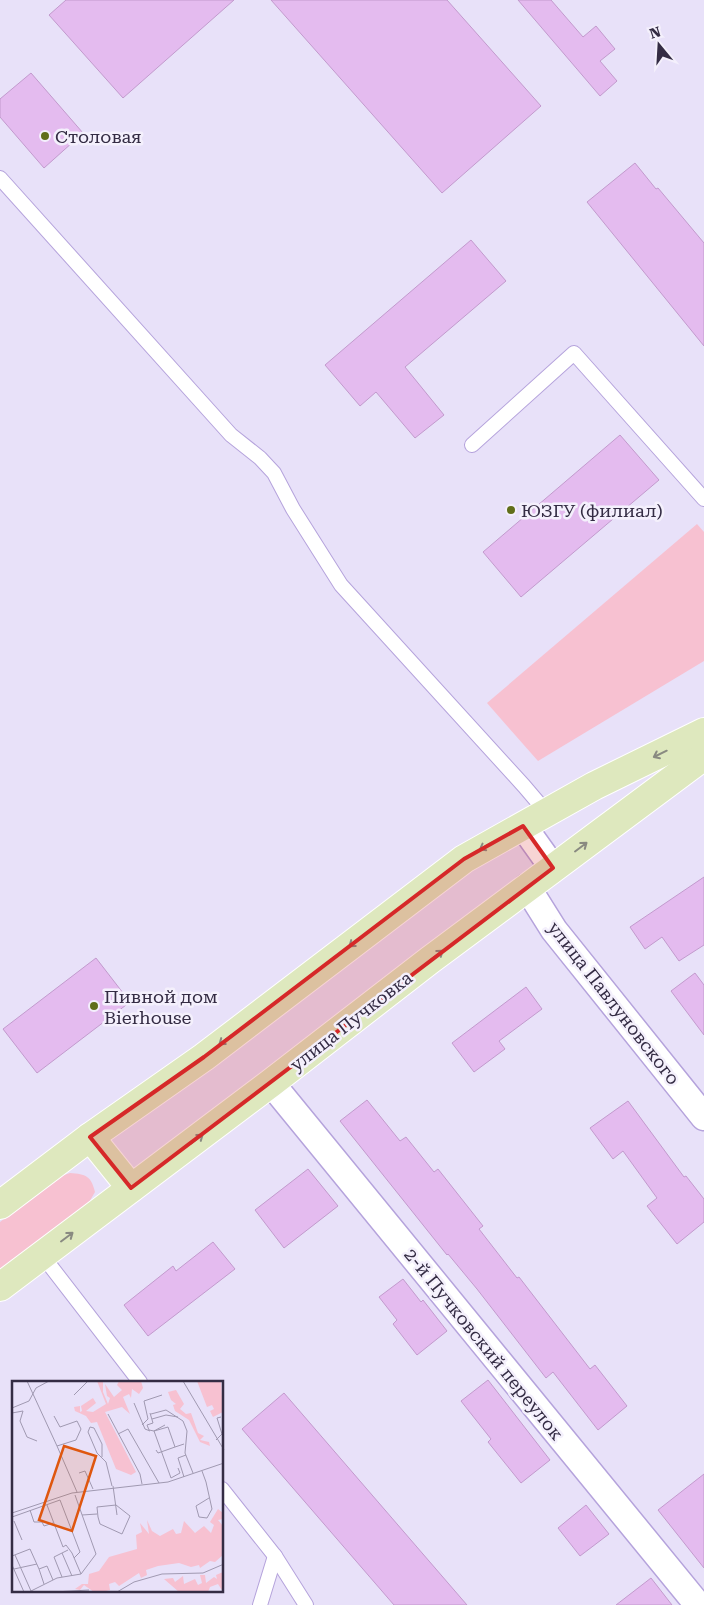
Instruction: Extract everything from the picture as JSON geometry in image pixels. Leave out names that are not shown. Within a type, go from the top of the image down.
[{"type":"main road","points":[[0,1205],[90,1137],[204,1057],[464,859],[594,786],[704,732]]},
{"type":"main road","name":"улица Пучковка","points":[[0,1287],[271,1083],[430,960],[704,756]]},
{"type":"main road","points":[[90,1137],[131,1188]]},
{"type":"street","points":[[523,826],[553,868]]},
{"type":"street","name":"улица Павлуновского","points":[[527,887],[554,930],[704,1117]]},
{"type":"street","name":"2-й Пучковский переулок","points":[[271,1083],[698,1605]]},
{"type":"lane","points":[[0,178],[231,435],[260,458],[269,468],[341,585],[546,812]]},
{"type":"lane","points":[[472,445],[574,353],[704,499]]},
{"type":"lane","points":[[42,1256],[139,1381]]},
{"type":"lane","points":[[224,1492],[275,1556],[306,1605]]},
{"type":"lane","points":[[260,1605],[275,1556]]},
{"type":"highlighted area","points":[[523,826],[553,868],[131,1188],[90,1137],[204,1057],[464,859]]},
{"type":"shaded area","points":[[697,524],[704,532],[704,661],[538,761],[487,703]]},
{"type":"shaded area","points":[[70,1173],[84,1175],[92,1182],[95,1192],[88,1204],[0,1270],[0,1222],[61,1176]]},
{"type":"building","points":[[66,0],[234,0],[123,98],[49,15]]},
{"type":"building","points":[[271,0],[447,0],[541,106],[442,193]]},
{"type":"building","points":[[518,0],[551,0],[583,37],[596,26],[615,49],[600,61],[617,81],[600,96]]},
{"type":"building","points":[[31,73],[83,133],[44,168],[0,117],[0,99]]},
{"type":"building","points":[[635,163],[704,243],[704,346],[587,202]]},
{"type":"building","points":[[471,240],[506,281],[405,367],[444,415],[415,438],[376,392],[360,406],[325,365]]},
{"type":"building","points":[[620,435],[659,480],[521,597],[483,552]]},
{"type":"building","points":[[704,877],[704,945],[679,961],[662,937],[645,949],[630,927]]},
{"type":"building","points":[[96,958],[130,1002],[37,1073],[3,1029]]},
{"type":"building","points":[[695,973],[704,985],[704,1035],[671,991]]},
{"type":"building","points":[[526,987],[542,1009],[499,1041],[505,1049],[474,1072],[452,1043]]},
{"type":"building","points":[[367,1100],[400,1141],[406,1137],[434,1172],[438,1169],[483,1226],[479,1229],[517,1278],[519,1277],[590,1369],[595,1365],[627,1406],[598,1430],[553,1372],[546,1378],[477,1289],[447,1255],[340,1121]]},
{"type":"building","points":[[628,1101],[684,1177],[686,1176],[704,1199],[704,1222],[677,1244],[647,1206],[657,1198],[623,1151],[613,1159],[590,1128]]},
{"type":"building","points":[[308,1169],[338,1206],[284,1248],[255,1210]]},
{"type":"building","points":[[213,1242],[235,1269],[148,1336],[124,1305],[173,1266],[176,1271]]},
{"type":"building","points":[[403,1279],[421,1302],[423,1300],[447,1331],[417,1355],[393,1324],[397,1320],[379,1297]]},
{"type":"building","points":[[488,1380],[550,1460],[521,1483],[488,1442],[491,1439],[461,1401]]},
{"type":"building","points":[[284,1393],[467,1605],[394,1605],[242,1429]]},
{"type":"building","points":[[704,1474],[704,1568],[658,1510]]},
{"type":"building","points":[[586,1505],[609,1534],[580,1556],[558,1528]]},
{"type":"building","points":[[651,1578],[672,1605],[616,1605]]},
{"type":"place","name":"Столовая","points":[[45,136]]},
{"type":"place","name":"ЮЗГУ (филиал)","points":[[511,510]]},
{"type":"place","name":"Пивной дом Bierhouse","points":[[94,1006]]}]
